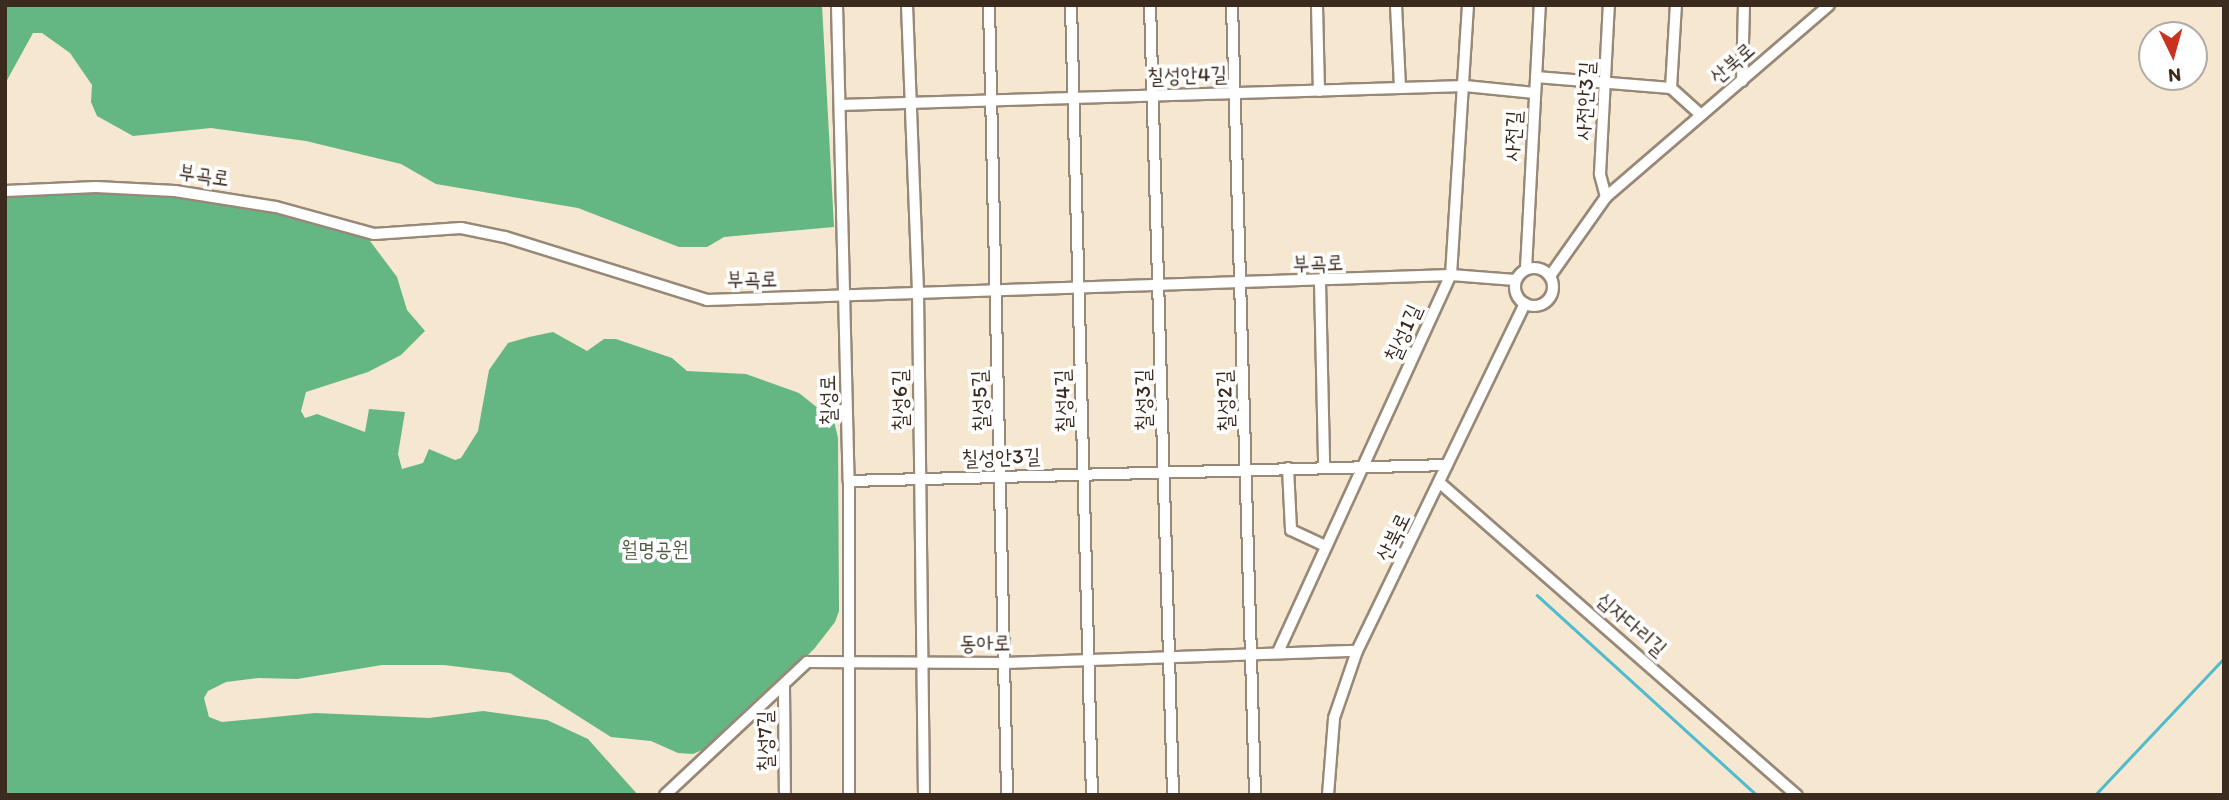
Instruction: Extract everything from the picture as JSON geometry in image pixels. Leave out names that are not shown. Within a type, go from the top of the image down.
[{"type":"street","name":"칠성로","points":[[837,5],[849,481],[849,795]]},
{"type":"street","name":"칠성6길","points":[[907,5],[918,291],[924,795]]},
{"type":"street","name":"칠성5길","points":[[989,5],[1002,476],[1007,795]]},
{"type":"street","name":"칠성4길","points":[[1071,5],[1092,795]]},
{"type":"street","name":"칠성3길","points":[[1150,5],[1173,795]]},
{"type":"street","name":"칠성2길","points":[[1231,5],[1255,795]]},
{"type":"street","points":[[1317,5],[1320,91]]},
{"type":"street","points":[[1396,5],[1400,88]]},
{"type":"street","name":"칠성1길","points":[[1278,652],[1451,275],[1468,5]]},
{"type":"street","name":"사전길","points":[[1526,269],[1540,5]]},
{"type":"street","name":"사전안3길","points":[[1606,197],[1600,174],[1609,5]]},
{"type":"street","points":[[1671,88],[1676,5]]},
{"type":"street","points":[[1742,80],[1744,5]]},
{"type":"street","name":"산북로","points":[[1550,276],[1606,197],[1829,5]]},
{"type":"street","points":[[1536,77],[1671,88],[1700,115]]},
{"type":"street","name":"칠성안4길","points":[[841,105],[1465,86],[1535,93]]},
{"type":"street","name":"부곡로","points":[[5,191],[96,187],[175,191],[275,207],[374,234],[461,228],[505,237],[707,300],[918,291],[1320,282],[1451,275],[1515,280]]},
{"type":"street","points":[[1526,269],[1542,269],[1550,276],[1550,297],[1541,305],[1525,304],[1515,292],[1515,280],[1526,269]]},
{"type":"street","points":[[1320,282],[1324,466]]},
{"type":"street","name":"산북로","points":[[1328,795],[1334,718],[1357,651],[1525,304]]},
{"type":"street","name":"칠성안3길","points":[[849,481],[1365,464],[1447,465]]},
{"type":"street","points":[[1288,468],[1291,530],[1325,547]]},
{"type":"street","name":"십자다리길","points":[[1440,484],[1797,795]]},
{"type":"street","name":"동아로","points":[[672,793],[807,662],[1005,663],[1088,658],[1357,651]]},
{"type":"street","name":"칠성7길","points":[[784,687],[785,795]]},
{"type":"green space","points":[[5,5],[822,5],[834,227],[724,237],[707,247],[679,247],[578,208],[436,184],[401,164],[306,141],[211,128],[133,136],[97,116],[91,102],[92,85],[70,53],[42,33],[33,33],[6,82],[5,117]]},
{"type":"green space","name":"월명공원","points":[[97,189],[170,194],[298,215],[364,233],[397,277],[407,310],[425,331],[401,355],[368,372],[306,392],[301,411],[305,418],[317,414],[365,432],[369,409],[405,412],[398,454],[402,469],[423,463],[429,449],[455,460],[461,458],[478,431],[489,370],[508,343],[553,332],[587,351],[604,339],[616,339],[672,358],[687,371],[746,374],[799,393],[834,421],[838,438],[839,611],[835,622],[814,649],[711,746],[693,754],[678,753],[651,741],[611,737],[510,673],[444,665],[382,665],[297,679],[258,678],[226,682],[208,691],[204,698],[209,717],[222,722],[315,713],[429,718],[483,711],[547,720],[588,739],[638,795],[5,795],[5,193]]},
{"type":"waterway","points":[[1537,595],[1757,795]]},
{"type":"waterway","points":[[2095,795],[2224,658]]}]
